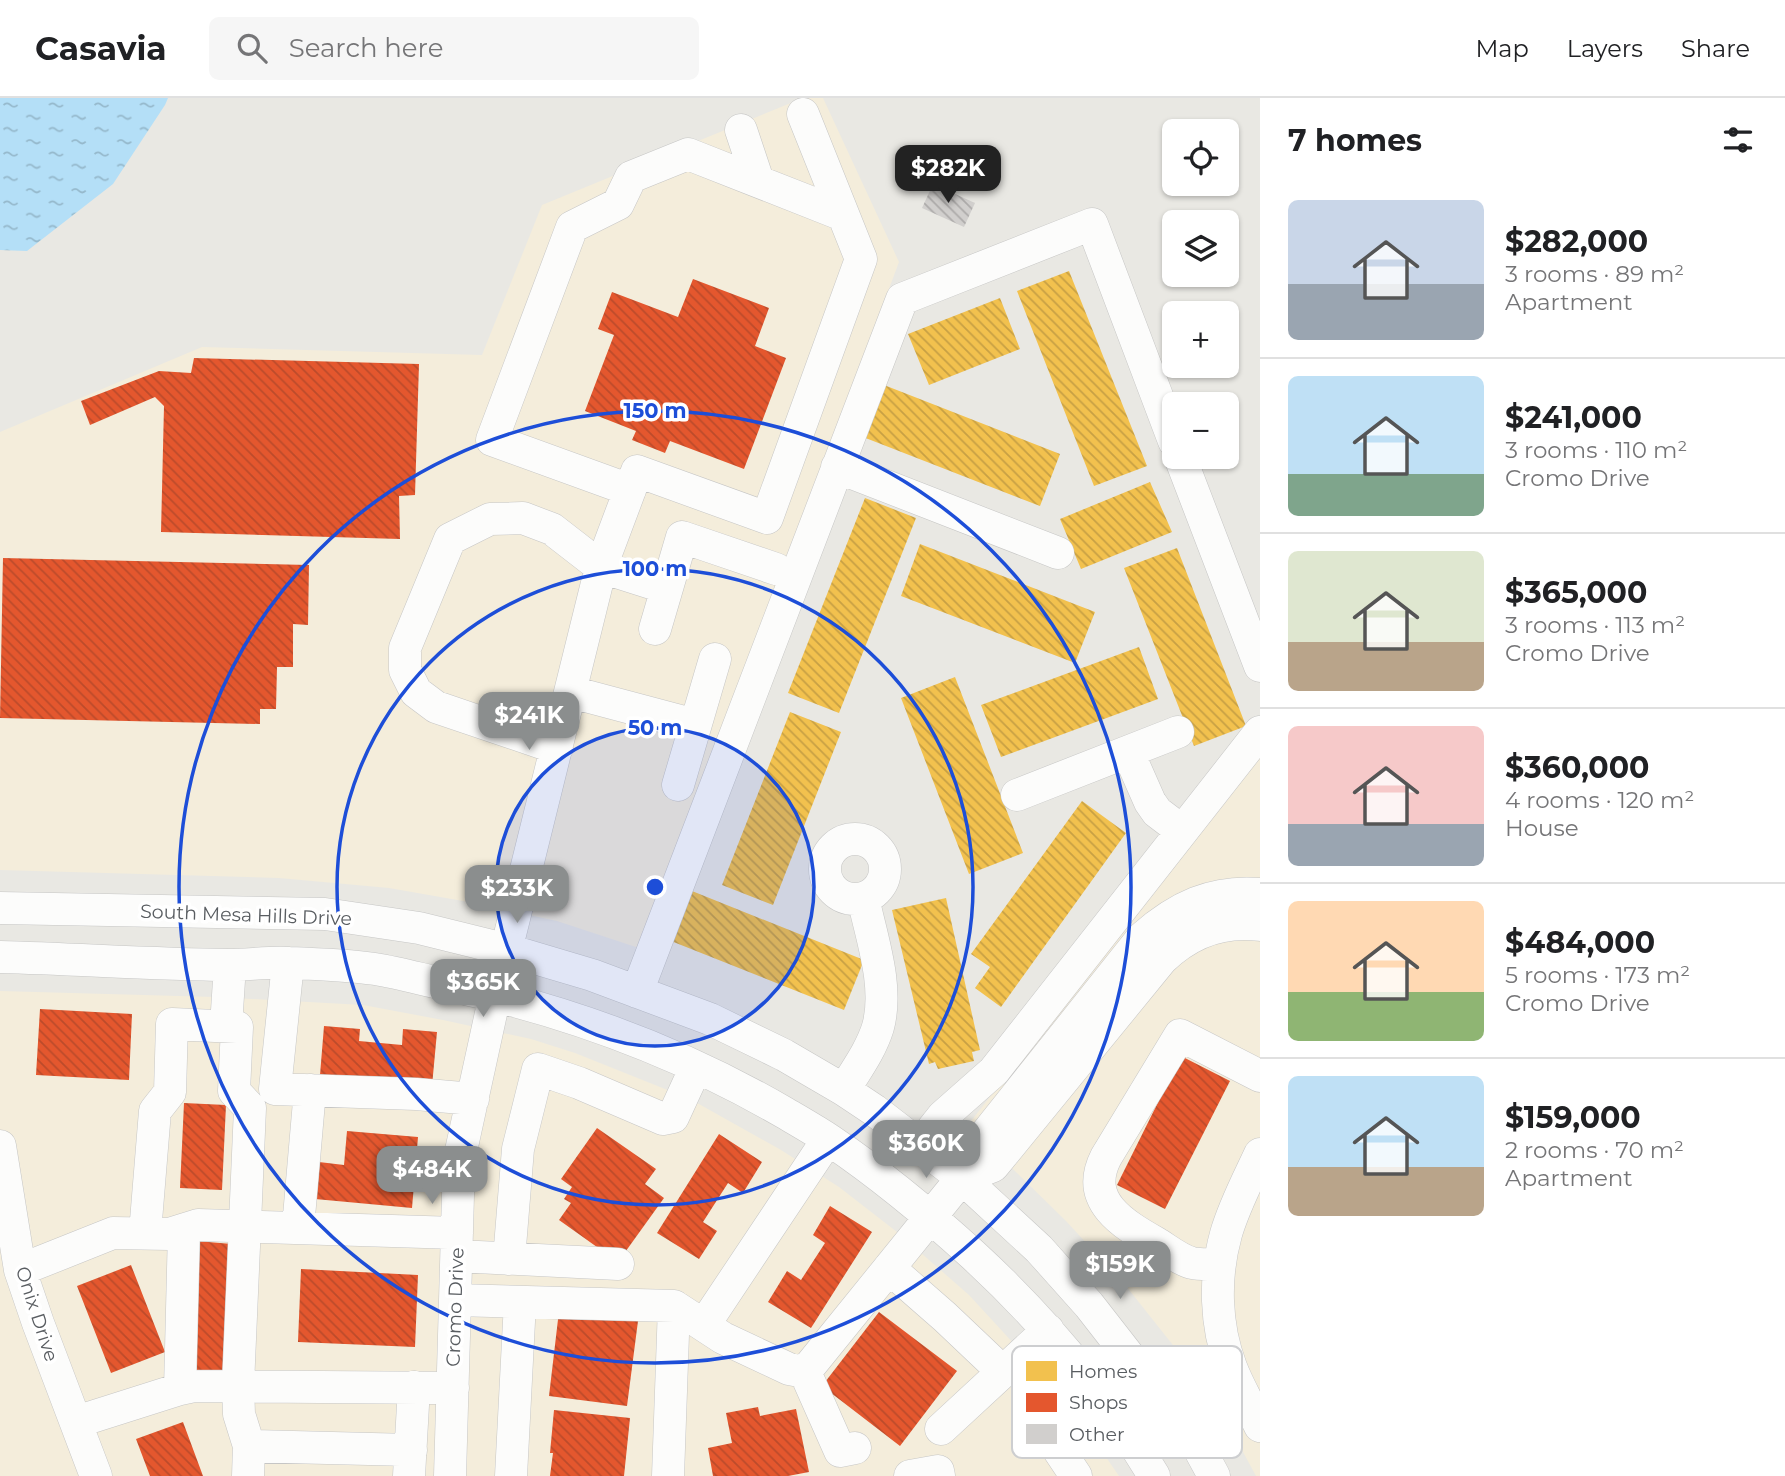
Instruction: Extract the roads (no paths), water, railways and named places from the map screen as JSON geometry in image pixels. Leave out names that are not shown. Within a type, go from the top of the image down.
[{"type":"street","points":[[803,114],[861,259],[767,517],[637,471],[630,490],[492,440],[572,227],[618,204],[631,177],[688,154],[843,215]]},
{"type":"street","points":[[741,130],[758,181]]},
{"type":"street","points":[[637,992],[902,299],[1091,224],[1162,410]]},
{"type":"street","points":[[838,467],[1058,553]]},
{"type":"street","points":[[1185,469],[1260,666]]},
{"type":"street","name":"Cromo Drive","points":[[450,1476],[459,1160],[495,995],[601,567],[630,490]]},
{"type":"street","points":[[557,748],[436,707],[416,692],[405,670],[405,648],[450,539],[490,519],[523,518],[552,529],[601,567],[667,588]]},
{"type":"street","points":[[655,629],[682,537],[776,569]]},
{"type":"street","points":[[678,785],[715,659]]},
{"type":"street","points":[[570,692],[695,725]]},
{"type":"street","points":[[1017,795],[1178,732]]},
{"type":"street","points":[[920,1145],[943,1115],[994,1071],[1260,732]]},
{"type":"street","points":[[1128,752],[1150,802],[1157,812],[1182,831]]},
{"type":"street","points":[[804,1372],[962,1178],[974,1149],[1142,938],[1175,912],[1199,901],[1234,894],[1260,894]]},
{"type":"street","points":[[844,1090],[869,1048],[882,1009],[883,992],[863,898]]},
{"type":"street","name":"South Mesa Hills Drive","points":[[0,908],[326,914],[419,928],[508,950],[592,975],[710,1019],[784,1055],[844,1090],[962,1178],[1038,1249],[1089,1305],[1121,1346]]},
{"type":"street","points":[[962,1178],[993,1166],[1175,946],[1202,931],[1217,927],[1234,924],[1260,925]]},
{"type":"street","points":[[0,957],[230,965],[288,963],[375,970],[495,995],[606,1028],[742,1088],[828,1139],[931,1216],[1001,1281],[1061,1346]]},
{"type":"street","points":[[288,963],[275,1089],[473,1098]]},
{"type":"street","points":[[226,1026],[230,965]]},
{"type":"street","points":[[145,1233],[155,1111],[170,1092],[172,1024],[237,1027],[234,1091],[250,1108],[238,1385],[239,1414],[249,1461],[410,1463],[414,1387]]},
{"type":"street","points":[[1220,1264],[1191,1262],[1131,1228],[1112,1212],[1102,1196],[1099,1180],[1107,1157],[1181,1035],[1260,1076]]},
{"type":"street","points":[[509,1259],[518,1149],[538,1069],[579,1083],[663,1119],[673,1116],[696,1067]]},
{"type":"street","points":[[299,1228],[310,1090]]},
{"type":"street","points":[[704,1325],[828,1139]]},
{"type":"street","name":"Onix Drive","points":[[0,1146],[7,1225],[20,1270],[96,1476]]},
{"type":"street","points":[[1224,1346],[1218,1304],[1220,1264],[1232,1217],[1260,1154]]},
{"type":"street","points":[[20,1270],[113,1233],[169,1234],[198,1226],[299,1228],[457,1244],[509,1259],[618,1264]]},
{"type":"street","points":[[180,1389],[184,1230]]},
{"type":"street","points":[[889,1268],[946,1317],[1003,1372]]},
{"type":"street","points":[[455,1300],[674,1306],[723,1338],[789,1369],[804,1372]]},
{"type":"street","points":[[511,1476],[520,1302]]},
{"type":"street","points":[[668,1476],[674,1306]]},
{"type":"street","points":[[1031,1346],[1048,1330]]},
{"type":"street","points":[[941,1429],[1012,1364]]},
{"type":"street","points":[[804,1372],[840,1451],[855,1448]]},
{"type":"street","points":[[76,1422],[194,1386],[453,1388]]},
{"type":"street","points":[[1242,1391],[1260,1426]]},
{"type":"street","points":[[1064,1458],[1076,1476]]},
{"type":"street","points":[[1144,1458],[1154,1476]]},
{"type":"street","name":"South Mesa Hills Drive","points":[[1204,1458],[1214,1476]]},
{"type":"street","points":[[910,1476],[938,1471],[939,1476]]},
{"type":"water","points":[[0,98],[168,98],[113,184],[27,251],[0,250]]}]
